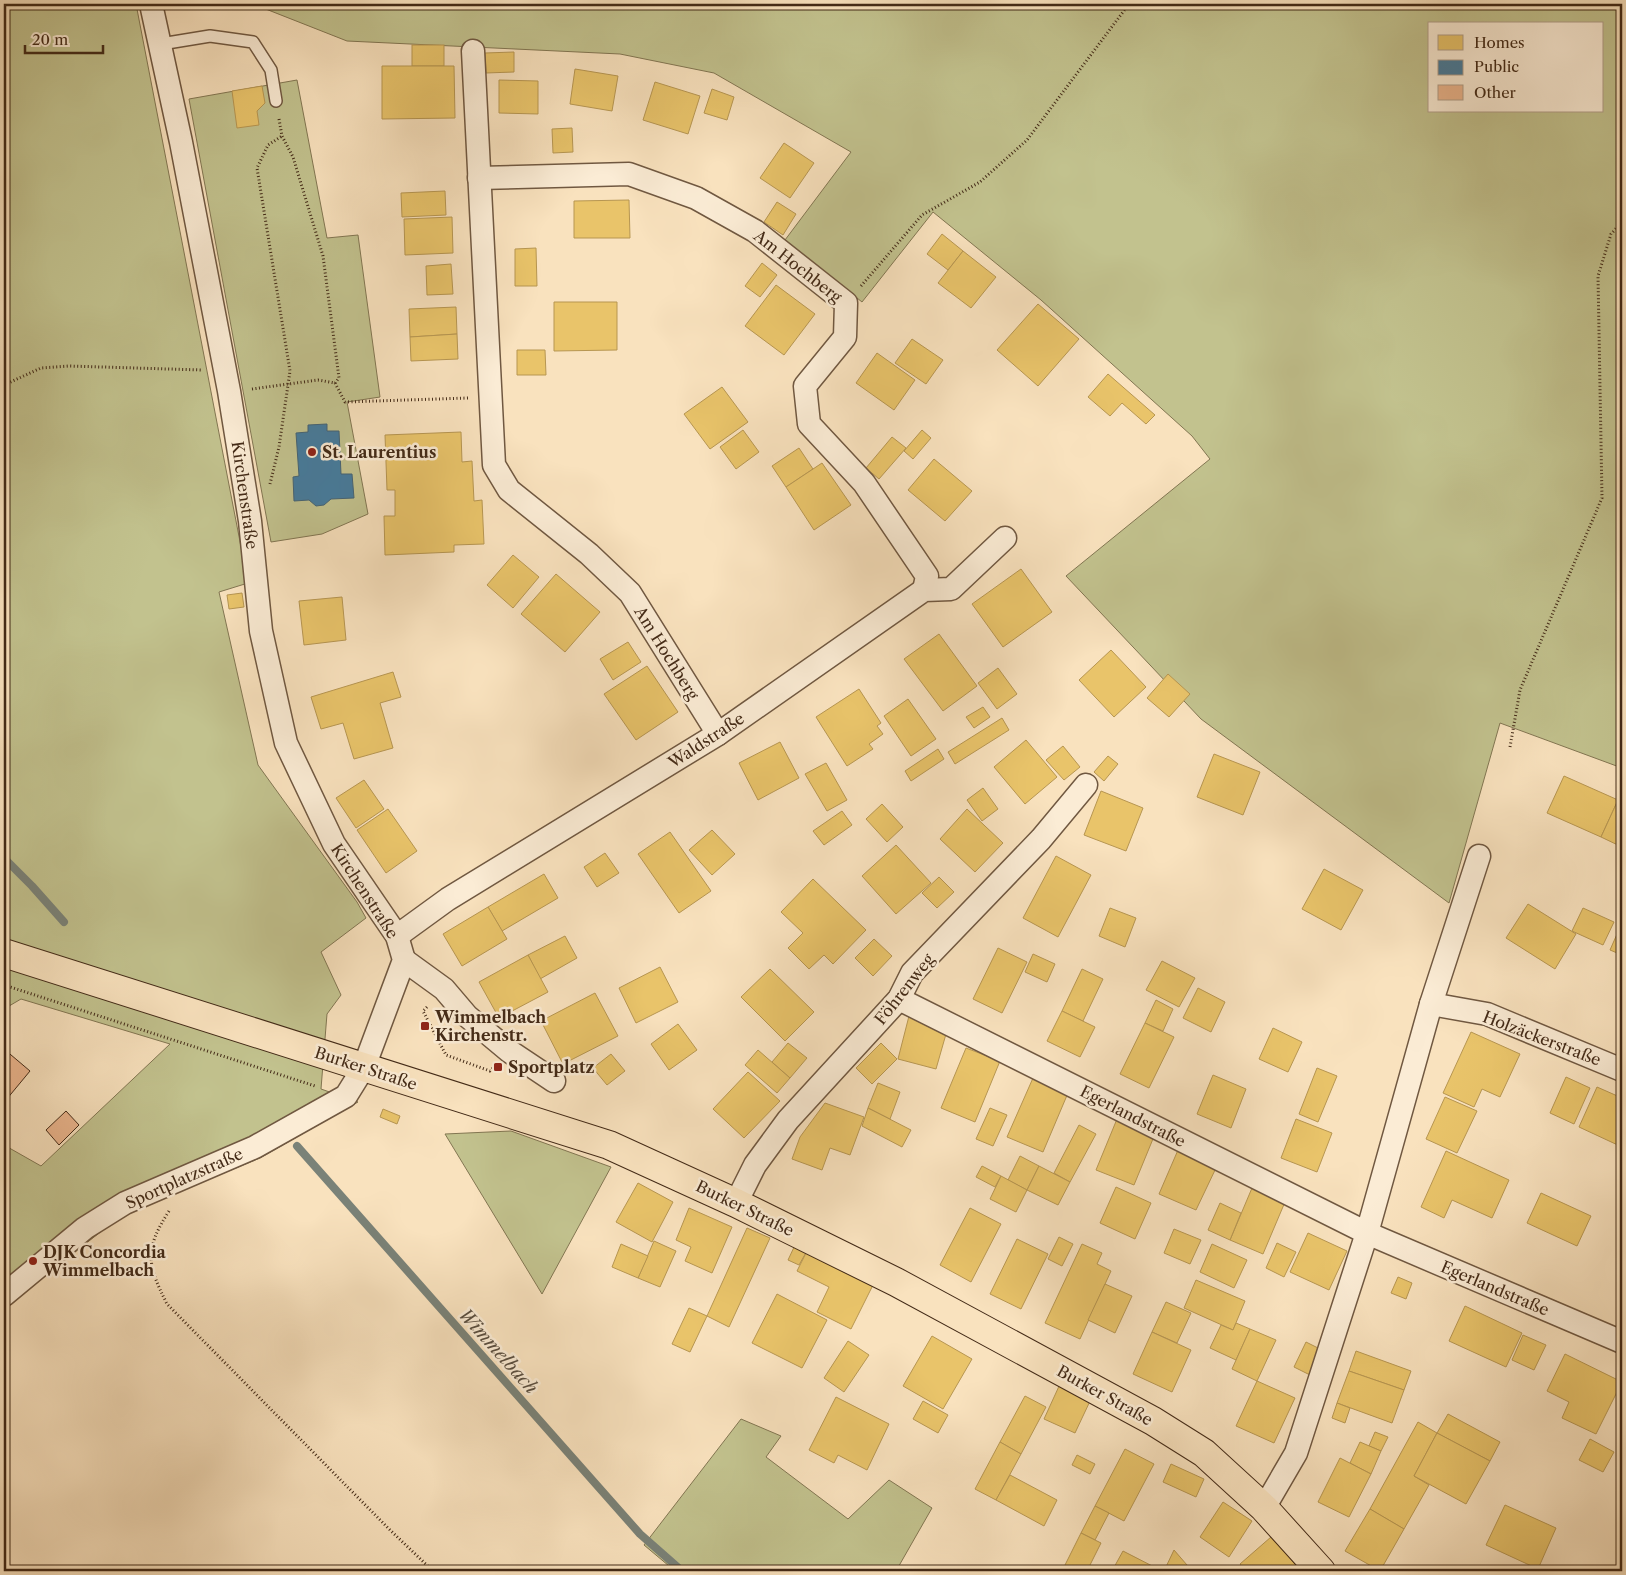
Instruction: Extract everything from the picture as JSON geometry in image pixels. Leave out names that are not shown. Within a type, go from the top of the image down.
[{"type":"main road","name":"Burker Straße","points":[[4,953],[609,1145],[736,1203],[896,1282],[1153,1421],[1204,1453],[1264,1508],[1321,1571]]},
{"type":"street","name":"Kirchenstraße","points":[[151,4],[225,370],[250,521],[261,632],[286,743],[334,844],[397,936],[404,960]]},
{"type":"street","name":"Am Hochberg","points":[[473,51],[494,465],[509,490],[589,554],[630,593],[718,734]]},
{"type":"street","name":"Am Hochberg","points":[[479,178],[629,174],[696,198],[755,231],[846,303],[845,337],[805,386],[809,424],[864,483],[926,576],[924,590]]},
{"type":"street","points":[[924,590],[951,588],[1005,538]]},
{"type":"street","name":"Waldstraße","points":[[397,936],[448,899],[718,734],[924,590]]},
{"type":"street","name":"Föhrenweg","points":[[736,1203],[755,1165],[788,1120],[899,999],[912,973],[1041,839],[1086,785]]},
{"type":"street","points":[[1264,1508],[1296,1453],[1367,1233],[1431,1004],[1479,856]]},
{"type":"street","points":[[364,1067],[404,960],[444,989],[467,1016],[509,1051],[554,1081]]},
{"type":"street","name":"Egerlandstraße","points":[[899,999],[1367,1233],[1622,1342]]},
{"type":"street","name":"Holzäckerstraße","points":[[1431,1004],[1487,1014],[1622,1070]]},
{"type":"street","name":"Sportplatzstraße","points":[[4,1295],[85,1228],[125,1203],[255,1147],[346,1096],[364,1067]]},
{"type":"lane","points":[[160,44],[210,36],[253,42],[271,70],[276,101]]},
{"type":"path","points":[[846,303],[922,216],[980,182],[1027,140],[1130,4]]},
{"type":"path","points":[[276,101],[282,136],[293,157],[323,256],[340,378],[336,383]]},
{"type":"path","points":[[250,521],[266,497],[279,447],[290,371],[257,168],[268,144],[282,136]]},
{"type":"path","points":[[1510,747],[1520,690],[1602,498],[1598,276],[1611,234],[1622,222]]},
{"type":"path","points":[[4,385],[41,368],[69,366],[225,370]]},
{"type":"path","points":[[253,388],[318,380],[336,383]]},
{"type":"path","points":[[336,383],[345,402],[491,398]]},
{"type":"path","points":[[192,1175],[165,1217],[152,1247],[150,1262],[153,1275],[167,1304],[389,1529],[433,1571]]},
{"type":"green space","points":[[4,4],[136,4],[248,583],[219,592],[258,765],[357,902],[366,918],[321,952],[341,995],[327,1014],[321,1089],[358,1102],[260,1158],[122,1215],[4,1308],[4,1145],[41,1166],[170,1044],[21,999],[4,1009]]},
{"type":"green space","points":[[253,4],[1622,4],[1622,768],[1500,723],[1449,903],[1201,719],[1066,576],[1210,459],[1192,436],[1041,300],[933,212],[862,302],[785,240],[851,152],[714,73],[620,54],[347,41]]},
{"type":"green space","points":[[297,80],[327,238],[358,235],[380,397],[347,402],[368,514],[322,534],[271,542],[189,99]]},
{"type":"green space","points":[[511,1131],[611,1167],[542,1294],[445,1134]]},
{"type":"green space","points":[[741,1419],[781,1436],[766,1457],[848,1519],[889,1480],[932,1508],[896,1571],[675,1571],[644,1545]]},
{"type":"building: Homes","points":[[412,45],[444,45],[444,66],[412,66]]},
{"type":"building: Homes","points":[[514,52],[514,72],[486,73],[485,53]]},
{"type":"building: Homes","points":[[382,66],[454,66],[455,118],[382,119]]},
{"type":"building: Homes","points":[[575,69],[618,76],[612,111],[570,104]]},
{"type":"building: Homes","points":[[499,80],[538,81],[538,114],[499,113]]},
{"type":"building: Homes","points":[[655,82],[700,96],[688,134],[643,120]]},
{"type":"building: Homes","points":[[262,86],[265,103],[257,111],[259,125],[237,128],[232,91]]},
{"type":"building: Homes","points":[[712,89],[734,97],[727,120],[704,113]]},
{"type":"building: Homes","points":[[572,128],[573,152],[553,153],[552,129]]},
{"type":"building: Homes","points":[[784,143],[814,163],[790,198],[760,178]]},
{"type":"building: Homes","points":[[445,191],[446,215],[402,217],[401,193]]},
{"type":"building: Homes","points":[[629,200],[630,238],[574,238],[574,201]]},
{"type":"building: Homes","points":[[777,202],[796,214],[783,235],[764,222]]},
{"type":"building: Homes","points":[[452,217],[453,253],[405,255],[404,219]]},
{"type":"building: Homes","points":[[942,234],[963,251],[948,270],[927,254]]},
{"type":"building: Homes","points":[[536,248],[537,286],[515,286],[515,249]]},
{"type":"building: Homes","points":[[963,251],[996,277],[971,308],[938,283]]},
{"type":"building: Homes","points":[[762,263],[777,275],[760,297],[745,286]]},
{"type":"building: Homes","points":[[451,264],[453,294],[427,295],[426,266]]},
{"type":"building: Homes","points":[[776,285],[815,314],[784,355],[745,326]]},
{"type":"building: Homes","points":[[554,302],[617,302],[617,350],[554,351]]},
{"type":"building: Homes","points":[[1038,304],[1079,339],[1038,386],[997,350]]},
{"type":"building: Homes","points":[[456,307],[457,334],[410,337],[409,309]]},
{"type":"building: Homes","points":[[457,334],[458,359],[411,361],[410,337]]},
{"type":"building: Homes","points":[[912,339],[943,360],[926,384],[895,363]]},
{"type":"building: Homes","points":[[517,350],[545,350],[546,375],[517,375]]},
{"type":"building: Homes","points":[[877,353],[915,380],[894,410],[856,383]]},
{"type":"building: Homes","points":[[1108,374],[1155,415],[1146,424],[1122,403],[1110,416],[1088,397]]},
{"type":"building: Homes","points":[[722,387],[748,422],[710,449],[684,414]]},
{"type":"building: Homes","points":[[743,430],[759,452],[736,469],[720,447]]},
{"type":"building: Homes","points":[[922,430],[931,438],[913,459],[904,451]]},
{"type":"building: Homes","points":[[461,432],[462,462],[472,461],[474,501],[482,500],[484,544],[454,545],[454,552],[385,555],[384,516],[395,516],[395,490],[387,490],[385,435]]},
{"type":"building: Homes","points":[[892,437],[906,448],[879,479],[866,468]]},
{"type":"building: Homes","points":[[799,448],[813,469],[786,487],[772,466]]},
{"type":"building: Homes","points":[[934,459],[972,491],[945,521],[908,490]]},
{"type":"building: Homes","points":[[822,463],[851,505],[814,530],[786,487]]},
{"type":"building: Homes","points":[[513,555],[539,577],[513,608],[487,585]]},
{"type":"building: Homes","points":[[1021,569],[1052,612],[1003,647],[972,604]]},
{"type":"building: Homes","points":[[556,574],[600,612],[565,652],[521,614]]},
{"type":"building: Homes","points":[[242,593],[244,607],[229,609],[227,595]]},
{"type":"building: Homes","points":[[342,597],[346,640],[304,645],[299,601]]},
{"type":"building: Homes","points":[[939,634],[977,686],[943,711],[904,659]]},
{"type":"building: Homes","points":[[628,642],[641,662],[613,680],[600,659]]},
{"type":"building: Homes","points":[[1111,650],[1146,687],[1114,717],[1079,680]]},
{"type":"building: Homes","points":[[647,666],[678,712],[636,740],[604,694]]},
{"type":"building: Homes","points":[[998,668],[1017,694],[997,709],[978,683]]},
{"type":"building: Homes","points":[[393,672],[401,697],[380,703],[393,748],[354,759],[343,723],[321,729],[311,697]]},
{"type":"building: Homes","points":[[1168,674],[1190,694],[1169,717],[1147,698]]},
{"type":"building: Homes","points":[[859,689],[881,723],[877,726],[883,734],[869,744],[873,749],[847,766],[816,717]]},
{"type":"building: Homes","points":[[908,699],[936,739],[911,756],[884,716]]},
{"type":"building: Homes","points":[[983,707],[990,717],[974,728],[966,717]]},
{"type":"building: Homes","points":[[1002,718],[1009,730],[955,764],[948,752]]},
{"type":"building: Homes","points":[[1026,740],[1057,777],[1025,804],[994,767]]},
{"type":"building: Homes","points":[[780,742],[799,778],[758,800],[739,763]]},
{"type":"building: Homes","points":[[1063,746],[1080,767],[1064,780],[1046,760]]},
{"type":"building: Homes","points":[[938,749],[944,759],[911,781],[905,771]]},
{"type":"building: Homes","points":[[1214,754],[1260,772],[1243,815],[1197,797]]},
{"type":"building: Homes","points":[[1108,756],[1118,764],[1104,781],[1094,772]]},
{"type":"building: Homes","points":[[826,763],[847,800],[827,811],[805,774]]},
{"type":"building: Homes","points":[[1564,776],[1618,800],[1601,837],[1547,813]]},
{"type":"building: Homes","points":[[364,780],[384,809],[356,828],[336,798]]},
{"type":"building: Homes","points":[[983,788],[998,809],[982,821],[967,800]]},
{"type":"building: Homes","points":[[1101,791],[1143,808],[1126,851],[1084,835]]},
{"type":"building: Homes","points":[[1618,800],[1622,802],[1622,847],[1601,837]]},
{"type":"building: Homes","points":[[882,804],[903,827],[887,842],[866,819]]},
{"type":"building: Homes","points":[[388,809],[417,851],[386,873],[357,830]]},
{"type":"building: Homes","points":[[967,809],[1003,843],[975,872],[940,839]]},
{"type":"building: Homes","points":[[842,811],[852,825],[824,845],[813,831]]},
{"type":"building: Homes","points":[[712,830],[735,854],[712,875],[689,850]]},
{"type":"building: Homes","points":[[670,832],[711,891],[679,913],[638,854]]},
{"type":"building: Homes","points":[[896,845],[931,883],[896,914],[862,876]]},
{"type":"building: Homes","points":[[605,853],[619,873],[597,887],[584,867]]},
{"type":"building: Homes","points":[[1056,856],[1091,875],[1058,937],[1023,918]]},
{"type":"building: Homes","points":[[1324,869],[1363,890],[1341,930],[1302,909]]},
{"type":"building: Homes","points":[[544,874],[558,898],[502,931],[488,907]]},
{"type":"building: Homes","points":[[939,877],[954,892],[937,908],[922,893]]},
{"type":"building: Homes","points":[[813,879],[866,930],[833,964],[824,955],[809,969],[788,948],[803,933],[781,912]]},
{"type":"building: Homes","points":[[1528,904],[1576,934],[1555,969],[1506,938]]},
{"type":"building: Homes","points":[[488,907],[507,939],[462,966],[443,934]]},
{"type":"building: Homes","points":[[1110,908],[1136,918],[1125,947],[1099,936]]},
{"type":"building: Homes","points":[[1583,908],[1614,922],[1603,945],[1572,931]]},
{"type":"building: Homes","points":[[1622,926],[1622,955],[1610,950]]},
{"type":"building: Homes","points":[[565,936],[577,958],[540,979],[528,955]]},
{"type":"building: Homes","points":[[874,939],[892,956],[873,976],[855,958]]},
{"type":"building: Homes","points":[[998,948],[1027,962],[1002,1013],[973,999]]},
{"type":"building: Homes","points":[[1033,954],[1055,964],[1047,982],[1025,972]]},
{"type":"building: Homes","points":[[528,955],[548,992],[499,1018],[479,982]]},
{"type":"building: Homes","points":[[1162,961],[1195,978],[1179,1007],[1146,990]]},
{"type":"building: Homes","points":[[660,967],[678,1002],[636,1023],[619,988]]},
{"type":"building: Homes","points":[[770,969],[814,1012],[785,1041],[741,997]]},
{"type":"building: Homes","points":[[1082,969],[1103,979],[1083,1021],[1062,1011]]},
{"type":"building: Homes","points":[[1198,988],[1225,1002],[1211,1032],[1183,1018]]},
{"type":"building: Homes","points":[[595,993],[618,1036],[563,1064],[541,1021]]},
{"type":"building: Homes","points":[[1156,1000],[1173,1009],[1163,1031],[1145,1023]]},
{"type":"building: Homes","points":[[1062,1011],[1095,1027],[1080,1057],[1047,1041]]},
{"type":"building: Homes","points":[[909,1016],[948,1027],[936,1069],[898,1059]]},
{"type":"building: Homes","points":[[1145,1023],[1174,1037],[1149,1088],[1120,1074]]},
{"type":"building: Homes","points":[[678,1024],[697,1050],[669,1070],[651,1044]]},
{"type":"building: Homes","points":[[1273,1028],[1302,1042],[1288,1072],[1259,1059]]},
{"type":"building: Homes","points":[[1471,1032],[1520,1054],[1500,1097],[1482,1089],[1474,1107],[1443,1093]]},
{"type":"building: Homes","points":[[788,1043],[807,1058],[790,1078],[772,1062]]},
{"type":"building: Homes","points":[[881,1043],[897,1059],[872,1084],[856,1068]]},
{"type":"building: Homes","points":[[966,1048],[1000,1061],[975,1122],[941,1108]]},
{"type":"building: Homes","points":[[758,1050],[790,1078],[777,1093],[745,1065]]},
{"type":"building: Homes","points":[[611,1054],[625,1071],[607,1085],[593,1068]]},
{"type":"building: Homes","points":[[1317,1068],[1337,1076],[1318,1122],[1299,1114]]},
{"type":"building: Homes","points":[[748,1072],[780,1101],[744,1138],[713,1109]]},
{"type":"building: Homes","points":[[1213,1075],[1246,1089],[1231,1128],[1197,1114]]},
{"type":"building: Homes","points":[[1566,1077],[1590,1088],[1574,1124],[1550,1113]]},
{"type":"building: Homes","points":[[1033,1078],[1068,1093],[1043,1152],[1007,1137]]},
{"type":"building: Homes","points":[[878,1083],[900,1092],[890,1119],[868,1108]]},
{"type":"building: Homes","points":[[1597,1087],[1622,1098],[1622,1147],[1579,1127]]},
{"type":"building: Homes","points":[[1445,1097],[1477,1111],[1457,1153],[1426,1139]]},
{"type":"building: Homes","points":[[825,1103],[864,1117],[850,1155],[830,1148],[822,1170],[792,1159],[800,1137]]},
{"type":"building: Homes","points":[[868,1108],[911,1130],[902,1147],[862,1126]]},
{"type":"building: Homes","points":[[990,1108],[1007,1115],[993,1146],[976,1139]]},
{"type":"building: Homes","points":[[383,1109],[400,1116],[397,1124],[380,1117]]},
{"type":"building: Homes","points":[[1117,1119],[1155,1134],[1134,1185],[1096,1170]]},
{"type":"building: Homes","points":[[1296,1119],[1332,1133],[1317,1172],[1281,1158]]},
{"type":"building: Homes","points":[[1079,1125],[1096,1134],[1070,1182],[1054,1173]]},
{"type":"building: Homes","points":[[1178,1150],[1216,1168],[1196,1210],[1159,1194]]},
{"type":"building: Homes","points":[[1446,1151],[1509,1180],[1492,1218],[1452,1200],[1444,1218],[1421,1207]]},
{"type":"building: Homes","points":[[1020,1156],[1039,1166],[1027,1190],[1008,1180]]},
{"type":"building: Homes","points":[[982,1166],[1001,1176],[995,1187],[976,1177]]},
{"type":"building: Homes","points":[[1039,1166],[1070,1182],[1058,1205],[1027,1190]]},
{"type":"building: Homes","points":[[1001,1176],[1027,1190],[1016,1212],[990,1199]]},
{"type":"building: Homes","points":[[638,1183],[673,1202],[652,1242],[616,1222]]},
{"type":"building: Homes","points":[[1116,1187],[1151,1203],[1135,1239],[1100,1223]]},
{"type":"building: Homes","points":[[1252,1188],[1285,1202],[1263,1254],[1230,1240]]},
{"type":"building: Homes","points":[[1541,1193],[1591,1216],[1577,1246],[1527,1223]]},
{"type":"building: Homes","points":[[1220,1203],[1241,1213],[1230,1240],[1208,1230]]},
{"type":"building: Homes","points":[[689,1208],[732,1227],[712,1273],[685,1261],[691,1247],[676,1240]]},
{"type":"building: Homes","points":[[970,1208],[1001,1224],[971,1282],[940,1265]]},
{"type":"building: Homes","points":[[747,1228],[770,1238],[729,1327],[707,1316]]},
{"type":"building: Homes","points":[[1174,1229],[1201,1240],[1190,1264],[1164,1253]]},
{"type":"building: Homes","points":[[1308,1233],[1347,1251],[1329,1290],[1290,1272]]},
{"type":"building: Homes","points":[[1059,1237],[1073,1244],[1062,1266],[1048,1259]]},
{"type":"building: Homes","points":[[1017,1239],[1048,1254],[1021,1309],[990,1294]]},
{"type":"building: Homes","points":[[654,1241],[676,1251],[660,1287],[638,1278]]},
{"type":"building: Homes","points":[[796,1243],[808,1249],[799,1265],[788,1260]]},
{"type":"building: Homes","points":[[1277,1243],[1296,1252],[1284,1277],[1266,1268]]},
{"type":"building: Homes","points":[[621,1244],[648,1256],[638,1278],[612,1267]]},
{"type":"building: Homes","points":[[1082,1244],[1102,1253],[1097,1264],[1111,1271],[1080,1339],[1045,1323]]},
{"type":"building: Homes","points":[[1212,1244],[1247,1260],[1234,1288],[1200,1272]]},
{"type":"building: Homes","points":[[808,1249],[875,1281],[851,1329],[817,1312],[829,1287],[797,1271]]},
{"type":"building: Homes","points":[[1398,1277],[1412,1283],[1406,1299],[1391,1293]]},
{"type":"building: Homes","points":[[1196,1280],[1245,1301],[1233,1330],[1184,1308]]},
{"type":"building: Homes","points":[[1105,1284],[1132,1296],[1115,1333],[1088,1320]]},
{"type":"building: Homes","points":[[777,1294],[827,1320],[802,1368],[752,1343]]},
{"type":"building: Homes","points":[[1166,1302],[1191,1313],[1177,1343],[1152,1332]]},
{"type":"building: Homes","points":[[1465,1306],[1522,1333],[1506,1367],[1449,1341]]},
{"type":"building: Homes","points":[[689,1308],[707,1316],[690,1352],[672,1344]]},
{"type":"building: Homes","points":[[1236,1323],[1250,1329],[1236,1360],[1210,1348],[1221,1325],[1233,1330]]},
{"type":"building: Homes","points":[[1250,1329],[1276,1340],[1257,1381],[1232,1369]]},
{"type":"building: Homes","points":[[1152,1332],[1191,1350],[1172,1392],[1133,1374]]},
{"type":"building: Homes","points":[[1523,1335],[1546,1345],[1534,1370],[1512,1360]]},
{"type":"building: Homes","points":[[932,1336],[972,1359],[943,1409],[903,1386]]},
{"type":"building: Homes","points":[[848,1341],[869,1355],[844,1392],[824,1378]]},
{"type":"building: Homes","points":[[1306,1342],[1326,1352],[1314,1377],[1294,1367]]},
{"type":"building: Homes","points":[[1356,1351],[1411,1371],[1404,1390],[1349,1371]]},
{"type":"building: Homes","points":[[1565,1354],[1622,1382],[1596,1434],[1562,1418],[1569,1402],[1547,1391]]},
{"type":"building: Homes","points":[[1349,1371],[1404,1390],[1392,1423],[1337,1403]]},
{"type":"building: Homes","points":[[1257,1381],[1295,1398],[1274,1443],[1236,1426]]},
{"type":"building: Homes","points":[[1060,1384],[1091,1399],[1075,1433],[1044,1419]]},
{"type":"building: Homes","points":[[1025,1396],[1046,1407],[1021,1454],[1000,1442]]},
{"type":"building: Homes","points":[[836,1397],[889,1424],[867,1470],[838,1455],[834,1463],[809,1450]]},
{"type":"building: Homes","points":[[923,1401],[948,1415],[938,1433],[913,1419]]},
{"type":"building: Homes","points":[[1337,1403],[1350,1408],[1345,1423],[1332,1418]]},
{"type":"building: Homes","points":[[1448,1414],[1500,1442],[1490,1461],[1437,1433]]},
{"type":"building: Homes","points":[[1418,1422],[1437,1433],[1414,1476],[1429,1485],[1404,1529],[1370,1509]]},
{"type":"building: Homes","points":[[1375,1432],[1388,1437],[1381,1451],[1369,1446]]},
{"type":"building: Homes","points":[[1437,1433],[1490,1461],[1466,1504],[1414,1476]]},
{"type":"building: Homes","points":[[1590,1439],[1614,1452],[1603,1472],[1579,1460]]},
{"type":"building: Homes","points":[[1000,1442],[1021,1454],[996,1500],[975,1489]]},
{"type":"building: Homes","points":[[1360,1442],[1381,1451],[1371,1474],[1350,1463]]},
{"type":"building: Homes","points":[[1125,1449],[1154,1464],[1124,1521],[1095,1506]]},
{"type":"building: Homes","points":[[1077,1455],[1095,1464],[1090,1474],[1072,1465]]},
{"type":"building: Homes","points":[[1340,1458],[1371,1474],[1349,1517],[1318,1502]]},
{"type":"building: Homes","points":[[1171,1464],[1204,1479],[1196,1497],[1163,1482]]},
{"type":"building: Homes","points":[[1010,1475],[1057,1500],[1044,1526],[996,1500]]},
{"type":"building: Homes","points":[[1223,1502],[1252,1521],[1229,1557],[1200,1537]]},
{"type":"building: Homes","points":[[1505,1505],[1556,1528],[1538,1569],[1486,1545]]},
{"type":"building: Homes","points":[[1095,1506],[1109,1513],[1095,1540],[1081,1533]]},
{"type":"building: Homes","points":[[1370,1509],[1404,1529],[1380,1571],[1345,1551]]},
{"type":"building: Homes","points":[[1081,1533],[1101,1543],[1087,1571],[1062,1571]]},
{"type":"building: Homes","points":[[1271,1537],[1301,1571],[1246,1571],[1240,1564]]},
{"type":"building: Homes","points":[[1174,1550],[1187,1565],[1185,1571],[1164,1571]]},
{"type":"building: Homes","points":[[1123,1551],[1162,1571],[1112,1571]]},
{"type":"building: Public","points":[[327,424],[327,431],[339,431],[341,474],[352,474],[354,498],[331,499],[324,505],[316,506],[309,500],[294,501],[293,477],[299,476],[296,433],[308,432],[308,425]]},
{"type":"building: Other","points":[[4,1049],[30,1071],[6,1100],[4,1098]]},
{"type":"building: Other","points":[[66,1111],[79,1125],[59,1145],[46,1130]]},
{"type":"waterway","points":[[4,858],[64,922]]},
{"type":"waterway","name":"Wimmelbach","points":[[297,1146],[640,1534],[682,1571]]},
{"type":"place","name":"St. Laurentius","points":[[312,452]]},
{"type":"place","name":"Wimmelbach Kirchenstr.","points":[[425,1026]]},
{"type":"place","name":"Sportplatz","points":[[498,1067]]},
{"type":"place","name":"DJK Concordia Wimmelbach","points":[[33,1261]]}]
